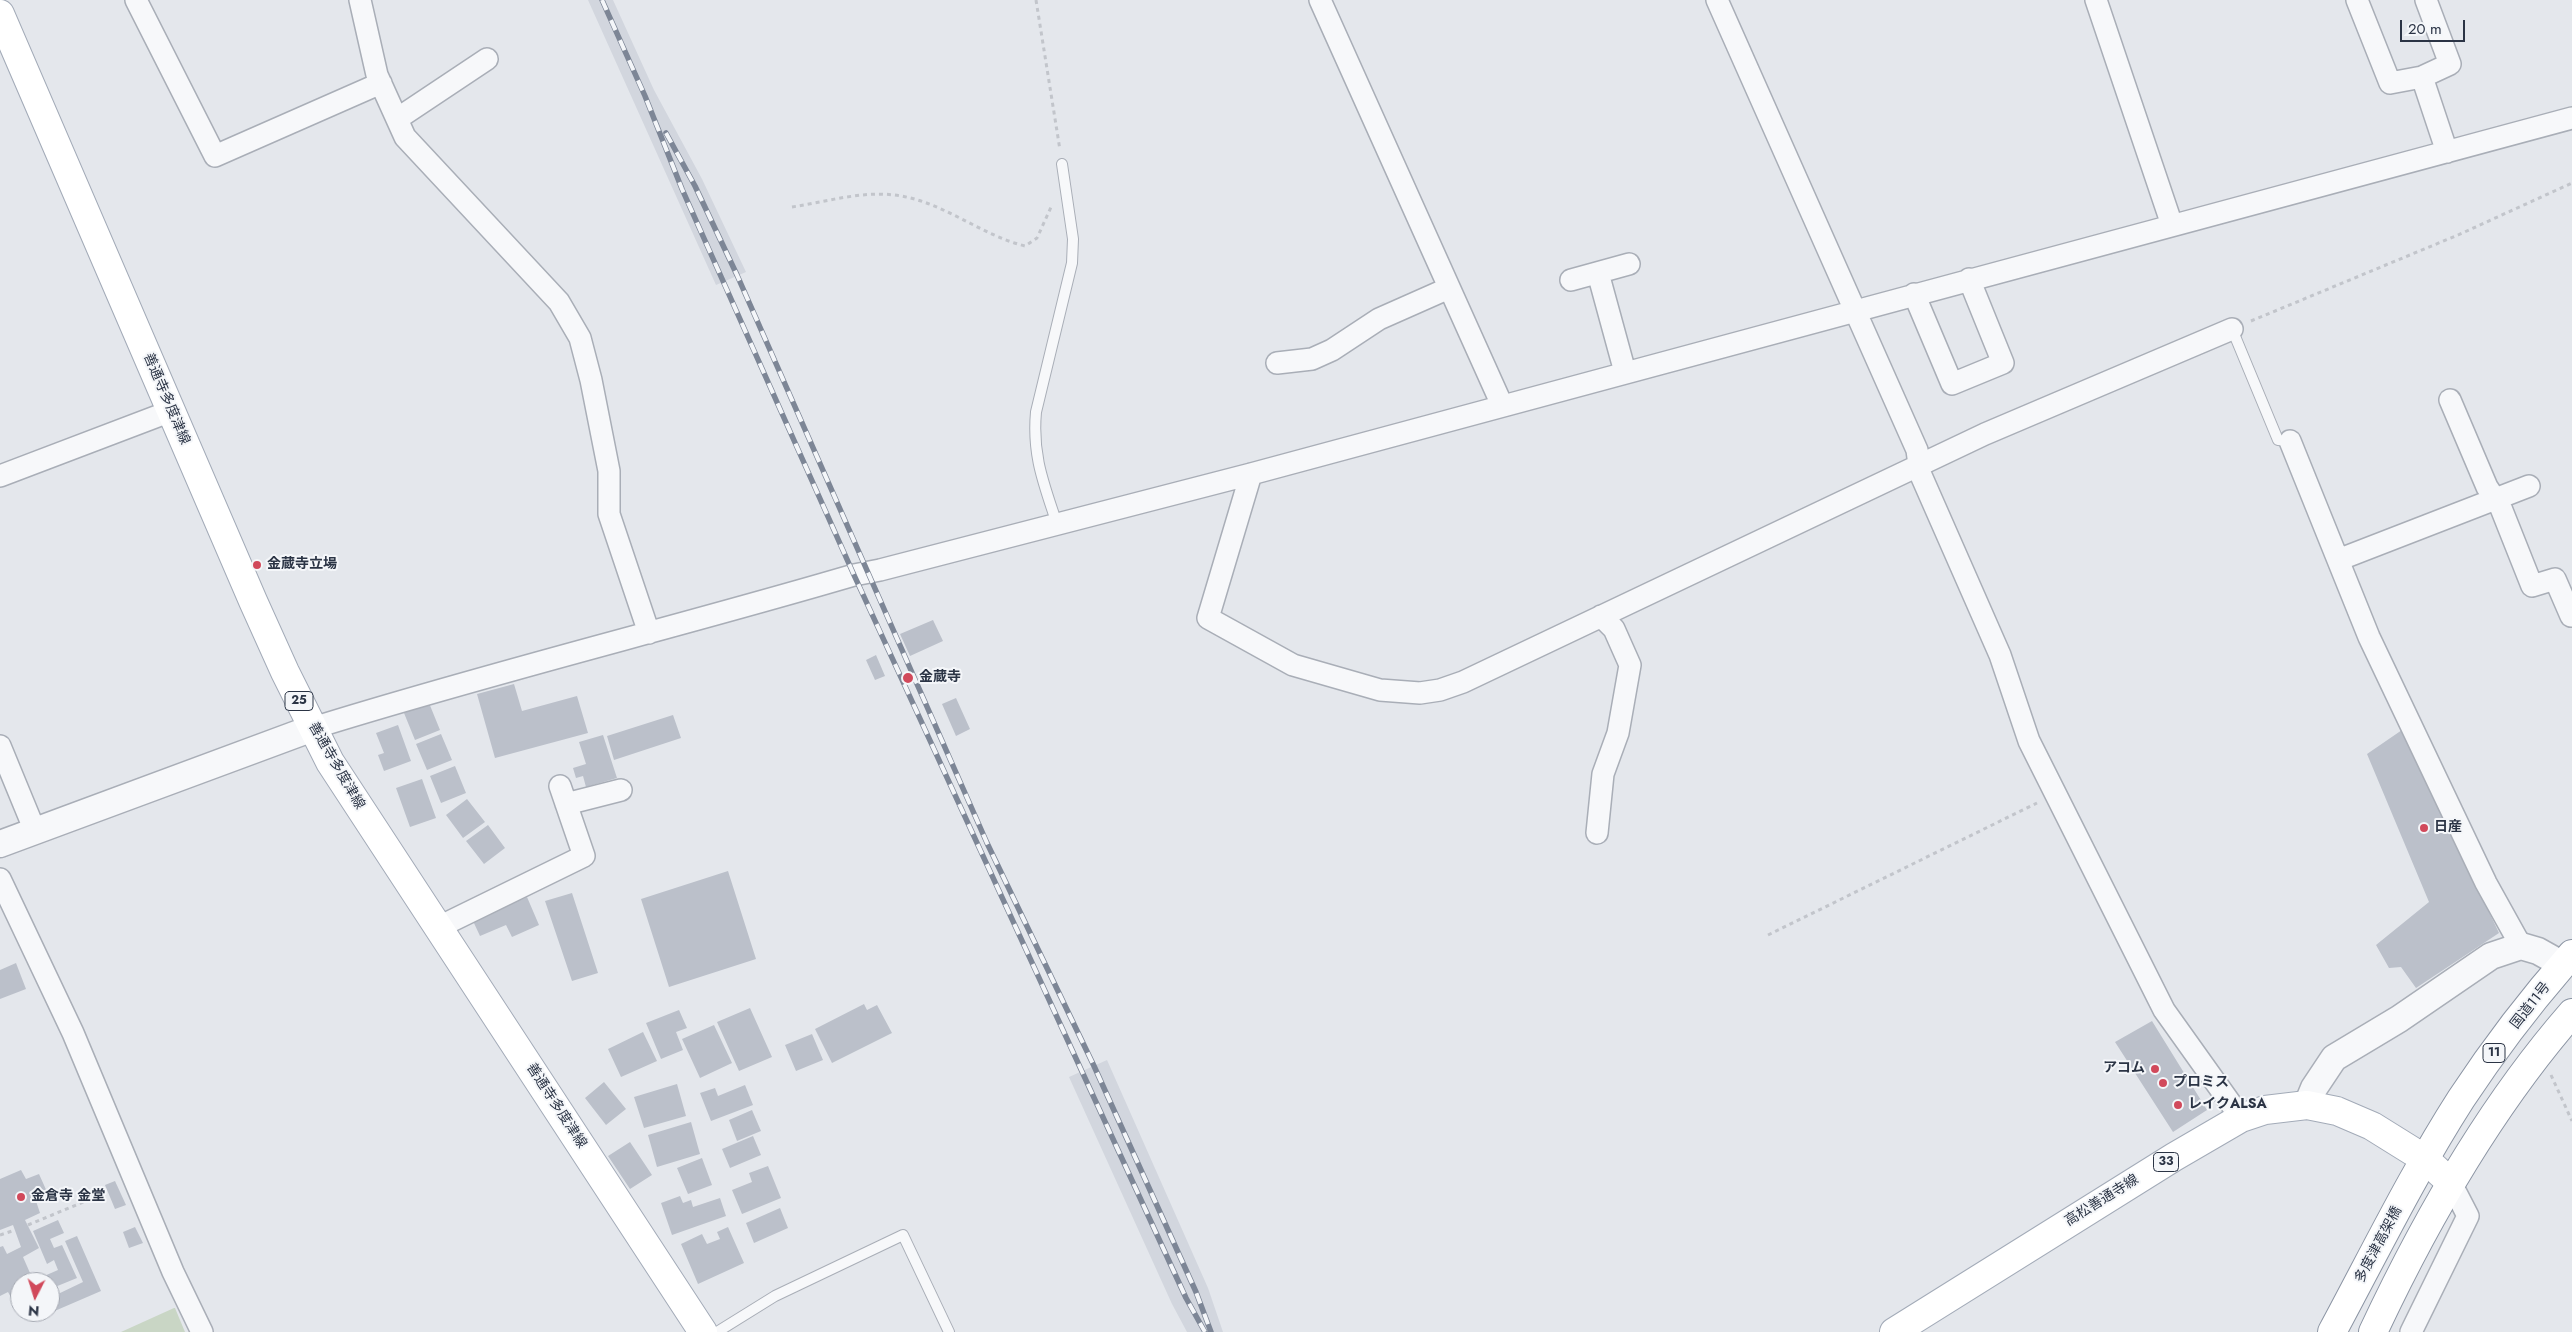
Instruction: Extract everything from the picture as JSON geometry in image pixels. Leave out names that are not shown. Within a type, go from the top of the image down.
[{"type":"main road","name":"善通寺多度津線","points":[[0,14],[253,601],[313,728],[338,774],[702,1332]]},
{"type":"main road","name":"国道11号","points":[[2426,1159],[2461,1099],[2503,1040],[2567,960]]},
{"type":"main road","points":[[2373,1332],[2451,1183],[2542,1047],[2572,1013]]},
{"type":"main road","name":"高松善通寺線","points":[[1894,1332],[2174,1157],[2241,1118],[2265,1110],[2308,1104],[2337,1111],[2372,1126],[2426,1159],[2451,1183]]},
{"type":"main road","name":"多度津高架橋","points":[[2332,1332],[2426,1159]]},
{"type":"main road","points":[[2378,1332],[2386,1304]]},
{"type":"street","points":[[136,0],[214,156],[381,83]]},
{"type":"street","points":[[360,0],[381,83],[405,137],[559,302],[580,338],[591,380],[609,471],[608,514],[649,633]]},
{"type":"street","points":[[1320,0],[1502,405]]},
{"type":"street","points":[[1717,0],[1856,310],[1916,450],[1920,473],[2000,655],[2029,741],[2164,1010],[2241,1118]]},
{"type":"street","points":[[2096,0],[2172,225]]},
{"type":"street","points":[[2357,0],[2390,83],[2422,77],[2450,64],[2426,0]]},
{"type":"street","points":[[396,119],[487,59]]},
{"type":"street","points":[[2422,77],[2447,152]]},
{"type":"street","points":[[0,844],[313,728],[451,692],[545,659],[649,633],[854,575],[880,570],[1251,474],[2572,118]]},
{"type":"street","points":[[1571,280],[1629,264]]},
{"type":"street","points":[[1598,273],[1625,372]]},
{"type":"street","points":[[1914,294],[1952,384],[2003,363],[1969,280]]},
{"type":"street","points":[[1277,363],[1312,359],[1332,350],[1379,319],[1449,288]]},
{"type":"street","points":[[1251,474],[1208,618],[1293,665],[1380,690],[1420,693],[1440,690],[1463,682],[1985,434],[2232,329]]},
{"type":"street","points":[[2450,400],[2487,487],[2501,508],[2532,586],[2555,579],[2572,616]]},
{"type":"street","points":[[0,476],[171,411]]},
{"type":"street","points":[[2290,441],[2369,637],[2486,884],[2521,946]]},
{"type":"street","points":[[2338,560],[2529,486]]},
{"type":"street","points":[[1596,832],[1603,774],[1618,733],[1630,666],[1614,629],[1601,616]]},
{"type":"street","points":[[0,746],[35,831]]},
{"type":"street","points":[[439,927],[546,884],[584,856],[563,795],[621,790]]},
{"type":"street","points":[[0,879],[73,1033],[173,1272],[202,1332]]},
{"type":"street","points":[[2308,1104],[2314,1088],[2334,1058],[2399,1019],[2491,956],[2521,946],[2567,960]]},
{"type":"street","points":[[2411,1332],[2468,1216],[2451,1183]]},
{"type":"lane","points":[[1057,524],[1036,457],[1034,436],[1036,412],[1072,263],[1073,239],[1062,164]]},
{"type":"lane","points":[[2232,329],[2278,440],[2290,441]]},
{"type":"lane","points":[[717,1332],[775,1296],[903,1235],[950,1332]]},
{"type":"path","points":[[1036,0],[1062,164]]},
{"type":"path","points":[[2232,329],[2458,236],[2572,183]]},
{"type":"path","points":[[792,207],[869,195],[895,195],[940,209],[1006,242],[1025,246],[1037,238],[1053,199]]},
{"type":"path","points":[[1768,935],[2056,794]]},
{"type":"path","points":[[2548,1070],[2572,1121]]},
{"type":"path","points":[[28,1225],[93,1198]]},
{"type":"path","points":[[0,1235],[15,1230]]},
{"type":"shaded area","points":[[588,0],[613,0],[654,90],[702,179],[746,272],[716,285]]},
{"type":"shaded area","points":[[1107,1060],[1208,1288],[1223,1332],[1187,1332],[1172,1304],[1069,1077]]},
{"type":"green space","points":[[174,1308],[185,1332],[121,1332]]},
{"type":"building","points":[[933,620],[943,641],[910,656],[900,634]]},
{"type":"building","points":[[876,655],[885,676],[875,680],[866,660]]},
{"type":"building","points":[[514,684],[522,711],[577,696],[588,733],[495,758],[477,694]]},
{"type":"building","points":[[956,698],[970,729],[956,736],[942,704]]},
{"type":"building","points":[[429,703],[440,730],[415,740],[404,713]]},
{"type":"building","points":[[673,715],[681,738],[614,760],[607,736]]},
{"type":"building","points":[[398,725],[411,761],[384,771],[378,755],[384,753],[376,733]]},
{"type":"building","name":"日産","points":[[2402,730],[2499,933],[2416,988],[2401,967],[2389,968],[2376,945],[2429,902],[2367,754]]},
{"type":"building","points":[[441,734],[452,760],[427,770],[416,744]]},
{"type":"building","points":[[603,735],[617,778],[586,787],[583,776],[576,778],[573,768],[586,764],[579,742]]},
{"type":"building","points":[[455,766],[466,793],[441,803],[430,776]]},
{"type":"building","points":[[422,779],[436,818],[410,827],[396,788]]},
{"type":"building","points":[[467,799],[485,822],[463,838],[446,815]]},
{"type":"building","points":[[488,825],[505,848],[484,864],[466,841]]},
{"type":"building","points":[[728,871],[756,959],[669,987],[641,899]]},
{"type":"building","points":[[572,893],[598,973],[572,981],[545,901]]},
{"type":"building","points":[[527,897],[539,925],[512,937],[506,925],[480,936],[473,921]]},
{"type":"building","points":[[16,963],[26,989],[0,999],[0,970]]},
{"type":"building","points":[[864,1004],[867,1010],[877,1005],[892,1033],[832,1063],[815,1029]]},
{"type":"building","points":[[750,1008],[772,1057],[739,1071],[717,1022]]},
{"type":"building","points":[[679,1010],[687,1028],[676,1032],[683,1050],[661,1059],[646,1023]]},
{"type":"building","points":[[2152,1021],[2207,1110],[2173,1132],[2115,1042]]},
{"type":"building","points":[[714,1025],[732,1063],[700,1078],[682,1039]]},
{"type":"building","points":[[643,1032],[657,1061],[621,1077],[608,1049]]},
{"type":"building","points":[[812,1034],[823,1060],[796,1071],[785,1045]]},
{"type":"building","points":[[604,1082],[626,1109],[606,1125],[585,1098]]},
{"type":"building","points":[[677,1084],[686,1116],[644,1128],[634,1097]]},
{"type":"building","points":[[745,1085],[753,1105],[711,1121],[700,1093],[715,1088],[718,1096]]},
{"type":"building","points":[[752,1110],[761,1131],[737,1141],[729,1120]]},
{"type":"building","points":[[691,1122],[700,1154],[657,1167],[648,1135]]},
{"type":"building","points":[[753,1136],[761,1155],[730,1168],[722,1149]]},
{"type":"building","points":[[630,1142],[652,1175],[630,1189],[608,1156]]},
{"type":"building","points":[[702,1158],[712,1185],[688,1194],[677,1168]]},
{"type":"building","points":[[768,1166],[781,1198],[742,1214],[732,1190],[752,1182],[749,1173]]},
{"type":"building","name":"金倉寺 金堂","points":[[21,1170],[26,1179],[39,1174],[48,1194],[36,1201],[40,1213],[25,1220],[39,1248],[23,1257],[30,1272],[10,1272],[10,1296],[8,1292],[0,1296],[0,1247],[3,1246],[7,1254],[21,1247],[13,1225],[0,1230],[0,1179]]},
{"type":"building","points":[[115,1181],[126,1205],[115,1209],[105,1185]]},
{"type":"building","points":[[680,1196],[683,1203],[691,1200],[693,1207],[720,1198],[726,1216],[672,1235],[661,1203]]},
{"type":"building","points":[[780,1208],[788,1228],[754,1243],[746,1223]]},
{"type":"building","points":[[58,1220],[64,1233],[50,1239],[54,1248],[62,1245],[77,1278],[60,1285],[60,1272],[53,1272],[58,1270],[54,1260],[47,1264],[33,1231]]},
{"type":"building","points":[[135,1227],[143,1243],[129,1248],[123,1232]]},
{"type":"building","points":[[728,1227],[744,1263],[698,1284],[681,1244],[702,1234],[707,1244],[720,1239],[717,1232]]},
{"type":"building","points":[[77,1236],[101,1291],[60,1309],[60,1293],[83,1282],[65,1241]]},
{"type":"railway","points":[[602,0],[645,96],[682,189],[854,575],[1186,1298],[1205,1332]]},
{"type":"railway","points":[[666,133],[695,186],[737,275],[987,843],[1094,1066],[1196,1292],[1211,1332]]},
{"type":"place","name":"金蔵寺立場","points":[[257,565]]},
{"type":"place","name":"金蔵寺","points":[[908,678]]},
{"type":"place","name":"日産","points":[[2424,828]]},
{"type":"place","name":"アコム","points":[[2155,1069]]},
{"type":"place","name":"プロミス","points":[[2163,1083]]},
{"type":"place","name":"レイクALSA","points":[[2178,1105]]},
{"type":"place","name":"金倉寺 金堂","points":[[21,1197]]}]
